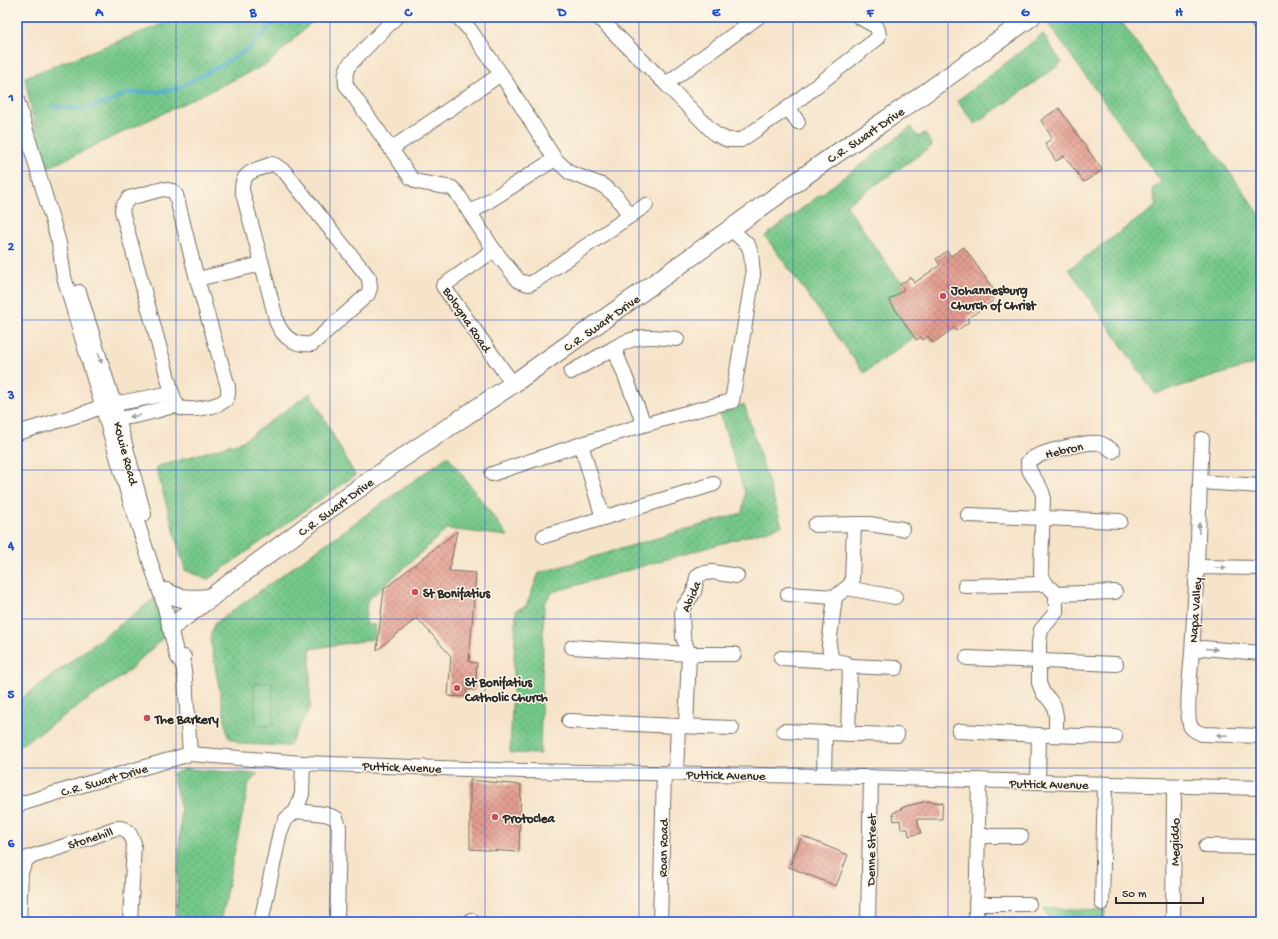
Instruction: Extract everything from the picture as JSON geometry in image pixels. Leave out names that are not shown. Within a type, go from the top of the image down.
[{"type":"street","points":[[396,17],[349,64],[346,71],[346,85],[411,178],[418,182],[452,188],[457,193],[494,250],[519,281],[529,284],[535,281],[646,205]]},
{"type":"street","points":[[458,17],[470,30],[555,159],[570,173],[602,185],[616,196],[630,216]]},
{"type":"street","points":[[666,84],[758,17]]},
{"type":"street","points":[[601,18],[716,134],[728,140],[741,140],[788,108],[878,38],[880,35],[877,27],[859,17]]},
{"type":"street","name":"C.R. Swart Drive","points":[[174,625],[345,498],[513,384],[827,160],[921,96],[1031,17]]},
{"type":"street","points":[[1255,17],[1261,27]]},
{"type":"street","points":[[391,148],[500,74]]},
{"type":"street","name":"Kowie Road","points":[[17,100],[59,244],[64,277],[110,412],[167,592],[174,625]]},
{"type":"street","points":[[788,108],[798,122]]},
{"type":"street","points":[[470,213],[555,159]]},
{"type":"street","points":[[272,164],[285,172],[369,278],[370,288],[368,294],[312,344],[302,344],[286,338],[281,331],[277,323],[262,264],[242,190],[242,183],[247,175],[272,164]]},
{"type":"street","points":[[163,189],[173,191],[176,195],[229,394],[226,401],[193,409],[182,409],[175,399],[122,211],[128,198],[163,189]]},
{"type":"street","points":[[492,474],[644,424],[732,401],[753,274],[751,253],[748,245],[731,229]]},
{"type":"street","name":"Bologna Road","points":[[494,250],[442,286],[513,384]]},
{"type":"street","points":[[198,279],[262,264]]},
{"type":"street","points":[[572,372],[625,342],[643,337],[677,339]]},
{"type":"street","points":[[614,348],[644,424]]},
{"type":"street","points":[[17,433],[85,413],[153,412],[175,399]]},
{"type":"street","name":"Kowie Road","points":[[110,412],[129,497],[185,652],[183,665],[190,754]]},
{"type":"street","name":"Napa Valley","points":[[1202,439],[1197,567],[1188,715],[1190,727],[1202,734],[1261,736]]},
{"type":"street","name":"Hebron","points":[[1046,584],[1041,570],[1043,495],[1039,484],[1029,470],[1028,463],[1030,459],[1042,453],[1089,443],[1101,444],[1113,451]]},
{"type":"street","points":[[581,444],[603,518]]},
{"type":"street","points":[[1200,482],[1261,486]]},
{"type":"street","points":[[544,536],[714,484]]},
{"type":"street","points":[[968,515],[1120,521]]},
{"type":"street","points":[[835,661],[831,657],[829,645],[834,597],[838,593],[848,588],[852,582],[854,524]]},
{"type":"street","points":[[814,525],[869,524],[902,528]]},
{"type":"street","name":"Napa Valley","points":[[1197,567],[1261,568]]},
{"type":"street","name":"Abida","points":[[670,773],[682,726],[689,654],[683,637],[682,612],[684,606],[694,592],[697,577],[700,574],[712,572],[737,576]]},
{"type":"street","points":[[965,586],[1046,584],[1056,594],[1056,612],[1041,630],[1039,661],[1039,683],[1042,693],[1054,706],[1056,716],[1056,735]]},
{"type":"street","points":[[848,588],[895,597]]},
{"type":"street","points":[[167,592],[174,596],[189,599],[211,598]]},
{"type":"street","points":[[1056,594],[1115,592]]},
{"type":"street","points":[[788,594],[834,597]]},
{"type":"street","points":[[572,647],[689,654],[734,654]]},
{"type":"street","name":"Napa Valley","points":[[1192,652],[1203,648],[1261,653]]},
{"type":"street","points":[[781,658],[835,661],[846,663],[850,666],[896,668]]},
{"type":"street","points":[[967,658],[1116,664]]},
{"type":"street","points":[[848,734],[850,666]]},
{"type":"street","points":[[569,721],[732,728]]},
{"type":"street","points":[[784,731],[897,735]]},
{"type":"street","points":[[959,731],[1115,737]]},
{"type":"street","points":[[824,776],[825,733]]},
{"type":"street","points":[[1038,782],[1039,735]]},
{"type":"street","name":"C.R. Swart Drive","points":[[17,805],[190,754]]},
{"type":"street","name":"Puttick Avenue","points":[[190,754],[303,763],[524,771],[871,777],[1174,787],[1261,788]]},
{"type":"street","points":[[296,812],[302,794],[303,763]]},
{"type":"street","name":"Roan Road","points":[[660,922],[670,773]]},
{"type":"street","name":"Denne Street","points":[[868,922],[871,777]]},
{"type":"street","points":[[976,922],[979,780]]},
{"type":"street","points":[[1102,903],[1105,784]]},
{"type":"street","name":"Megiddo","points":[[1173,922],[1174,787]]},
{"type":"street","points":[[261,922],[280,832],[286,819],[291,814],[296,812],[331,815],[336,818],[340,827],[337,922]]},
{"type":"street","name":"Stonehill","points":[[19,922],[21,872],[27,858],[115,828],[126,830],[131,835],[134,844],[130,922]]},
{"type":"street","points":[[978,836],[1021,836]]},
{"type":"street","points":[[1206,846],[1261,847]]},
{"type":"street","points":[[976,904],[1029,904]]},
{"type":"green space","points":[[176,17],[317,17],[269,63],[43,170],[25,77],[173,20]]},
{"type":"green space","points":[[1055,17],[1118,17],[1261,216],[1261,362],[1155,394],[1069,269],[1156,206],[1152,189],[1161,182],[1047,22]]},
{"type":"green space","points":[[1043,34],[1062,63],[975,124],[957,101]]},
{"type":"green space","points":[[911,127],[918,137],[925,133],[932,146],[846,205],[897,278],[904,282],[900,285],[904,290],[889,301],[915,337],[864,373],[765,236]]},
{"type":"green space","points":[[310,393],[355,475],[207,580],[185,570],[156,467],[243,441]]},
{"type":"green space","points":[[744,404],[782,526],[553,592],[544,603],[540,754],[510,753],[516,610],[526,606],[539,573],[742,513],[745,494],[720,414]]},
{"type":"green space","points":[[448,456],[508,536],[447,529],[367,601],[365,624],[376,625],[374,639],[310,649],[310,708],[289,746],[241,744],[228,737],[210,638],[214,624]]},
{"type":"green space","points":[[155,598],[166,635],[124,675],[17,748],[17,702]]},
{"type":"green space","points":[[272,682],[274,725],[256,726],[254,683]]},
{"type":"green space","points":[[186,769],[258,774],[249,783],[220,922],[176,922],[181,809],[172,774]]},
{"type":"green space","points":[[1044,908],[1105,910],[1104,922],[1052,922]]},
{"type":"building","points":[[1059,108],[1102,170],[1084,182],[1064,156],[1056,161],[1045,144],[1052,138],[1041,120]]},
{"type":"building","name":"Johannesburg Church of Christ","points":[[964,247],[993,289],[988,292],[994,300],[967,319],[969,322],[956,331],[954,328],[933,343],[928,336],[923,340],[921,337],[916,340],[889,300],[904,290],[900,284],[910,277],[914,283],[940,265],[936,259],[947,251],[951,256]]},
{"type":"building","points":[[457,531],[449,571],[476,573],[469,662],[477,663],[475,690],[466,690],[466,697],[448,696],[451,656],[417,618],[377,650],[384,589]]},
{"type":"building","name":"Protoclea","points":[[470,780],[521,785],[519,852],[470,849]]},
{"type":"building","points":[[928,801],[943,803],[942,819],[917,819],[921,833],[909,836],[908,829],[901,829],[900,820],[894,821],[893,813],[906,806]]},
{"type":"building","points":[[802,836],[848,855],[836,886],[789,867]]},
{"type":"waterway","points":[[52,106],[84,109],[112,101],[126,93],[157,92],[179,88],[244,52],[280,17]]},
{"type":"place","name":"Johannesburg Church of Christ","points":[[943,296]]},
{"type":"place","name":"St Bonifatius","points":[[415,592]]},
{"type":"place","name":"St Bonifatius Catholic Church","points":[[457,688]]},
{"type":"place","name":"The Barkery","points":[[147,718]]},
{"type":"place","name":"Protoclea","points":[[495,817]]}]
